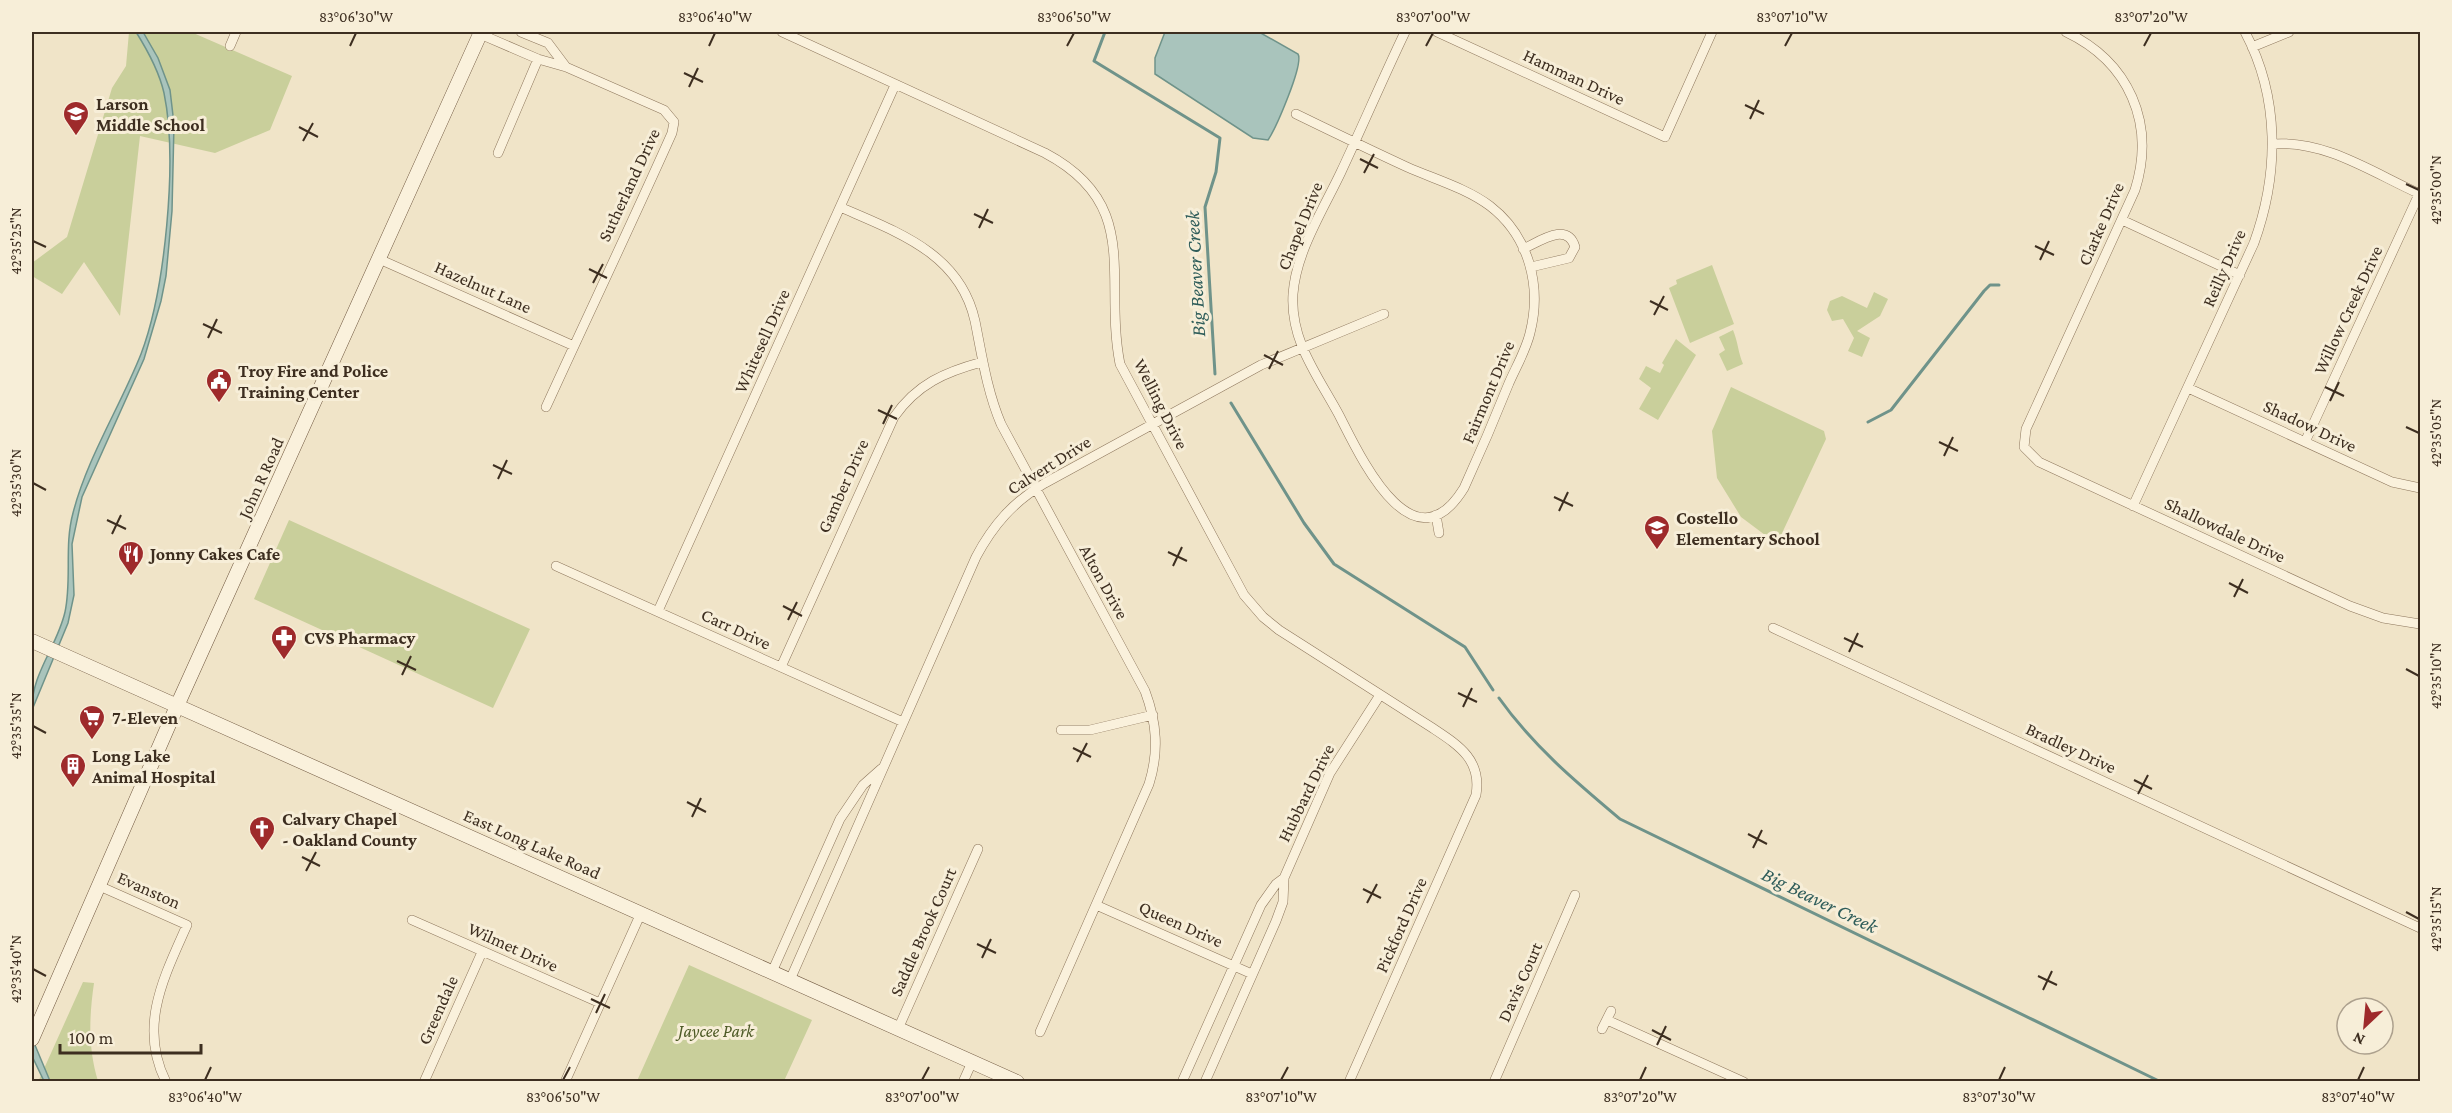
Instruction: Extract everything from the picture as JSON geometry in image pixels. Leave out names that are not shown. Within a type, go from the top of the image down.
[{"type":"main road","name":"John R Road","points":[[32,1039],[177,706],[480,33]]},
{"type":"main road","name":"East Long Lake Road","points":[[32,641],[1017,1082]]},
{"type":"street","points":[[230,46],[236,32]]},
{"type":"street","name":"Sutherland Drive","points":[[521,32],[548,43],[566,67]]},
{"type":"street","name":"Welling Drive","points":[[782,32],[1060,161],[1075,172],[1093,192],[1110,225],[1115,249],[1114,335],[1120,364],[1250,603],[1279,630],[1454,743],[1474,764],[1479,780]]},
{"type":"street","name":"Chapel Drive","points":[[1405,32],[1311,234],[1295,280],[1293,312],[1301,347],[1369,471],[1390,500],[1403,510],[1416,516],[1437,515]]},
{"type":"street","name":"Hamman Drive","points":[[1437,32],[1665,137],[1712,32]]},
{"type":"street","name":"Clarke Drive","points":[[2024,447],[2026,429],[2122,220],[2135,190],[2143,161],[2139,115],[2130,92],[2115,68],[2091,45],[2066,32]]},
{"type":"street","name":"Reilly Drive","points":[[2133,506],[2240,275],[2266,207],[2273,144],[2267,92],[2245,32]]},
{"type":"street","points":[[2252,47],[2289,32]]},
{"type":"street","name":"Sutherland Drive","points":[[480,33],[538,59],[566,67],[664,110],[672,117],[674,127],[546,407]]},
{"type":"street","points":[[498,153],[538,59]]},
{"type":"street","name":"Whitesell Drive","points":[[658,611],[895,85]]},
{"type":"street","name":"Fairmont Drive","points":[[1296,114],[1489,205],[1506,220],[1531,267],[1536,289],[1530,334],[1464,488],[1455,504],[1443,514],[1437,515]]},
{"type":"street","points":[[2273,144],[2293,143],[2320,148],[2420,193]]},
{"type":"street","name":"Willow Creek Drive","points":[[2305,442],[2420,193]]},
{"type":"street","name":"Alton Drive","points":[[840,207],[919,243],[948,268],[969,301],[996,413],[1034,489],[1145,691],[1153,715],[1156,750],[1153,772],[1040,1032]]},
{"type":"street","points":[[2122,220],[2240,275]]},
{"type":"street","points":[[1523,249],[1556,233],[1567,234],[1572,240],[1575,247],[1569,258],[1531,267]]},
{"type":"street","name":"Hazelnut Lane","points":[[379,259],[574,346]]},
{"type":"street","name":"Calvert Drive","points":[[790,980],[874,792],[881,770],[984,543],[1004,514],[1034,489],[1261,365],[1384,314]]},
{"type":"street","name":"Gamber Drive","points":[[781,667],[894,417],[908,399],[932,380],[950,371],[982,362]]},
{"type":"street","name":"Shadow Drive","points":[[2188,388],[2392,482],[2421,488]]},
{"type":"street","name":"Shallowdale Drive","points":[[2024,447],[2039,462],[2368,614],[2421,624]]},
{"type":"street","points":[[1437,515],[1439,533]]},
{"type":"street","name":"Carr Drive","points":[[556,566],[903,722]]},
{"type":"street","name":"Bradley Drive","points":[[1773,628],[2421,928]]},
{"type":"street","name":"Hubbard Drive","points":[[1205,1082],[1280,912],[1284,878],[1330,773],[1380,694]]},
{"type":"street","points":[[1061,730],[1090,730],[1153,715]]},
{"type":"street","name":"Calvert Drive","points":[[772,972],[846,809],[863,785],[881,770]]},
{"type":"street","name":"Pickford Drive","points":[[1349,1082],[1476,795],[1479,780]]},
{"type":"street","name":"Saddle Brook Court","points":[[898,1029],[978,849]]},
{"type":"street","points":[[816,871],[835,880]]},
{"type":"street","name":"Hubbard Drive","points":[[1182,1082],[1261,904],[1276,884],[1284,878]]},
{"type":"street","name":"Evanston","points":[[98,885],[187,925],[159,990],[153,1015],[156,1052],[166,1082]]},
{"type":"street","name":"Davis Court","points":[[1494,1082],[1575,895]]},
{"type":"street","name":"Queen Drive","points":[[1096,905],[1252,974]]},
{"type":"street","points":[[565,1082],[641,913]]},
{"type":"street","name":"Wilmet Drive","points":[[412,920],[600,1004]]},
{"type":"street","name":"Greendale","points":[[424,1082],[482,952]]},
{"type":"street","points":[[1602,1029],[1609,1015],[1744,1082]]},
{"type":"street","points":[[1199,1042],[1218,1051]]},
{"type":"street","points":[[963,1082],[972,1062]]},
{"type":"green space","points":[[129,32],[191,32],[292,76],[270,130],[215,153],[140,136],[120,316],[84,262],[62,294],[32,276],[32,263],[67,237],[112,88],[126,66]]},
{"type":"green space","points":[[1712,265],[1734,324],[1690,343],[1669,288],[1677,284],[1676,280]]},
{"type":"green space","points":[[1874,292],[1888,299],[1880,316],[1857,331],[1870,338],[1862,357],[1848,351],[1854,338],[1843,319],[1832,321],[1827,310],[1830,301],[1842,296],[1867,308]]},
{"type":"green space","points":[[1733,330],[1743,364],[1727,371],[1719,354],[1725,350],[1719,337]]},
{"type":"green space","points":[[1676,339],[1696,355],[1658,420],[1639,409],[1651,388],[1639,379],[1646,366],[1660,373],[1664,365],[1662,363]]},
{"type":"green space","points":[[1731,387],[1824,431],[1826,439],[1777,544],[1741,517],[1717,478],[1712,431]]},
{"type":"green space","points":[[289,520],[530,629],[493,708],[254,599]]},
{"type":"green space","name":"Jaycee Park","points":[[689,965],[812,1020],[784,1081],[637,1081]]},
{"type":"green space","points":[[83,982],[94,983],[90,1033],[92,1057],[98,1081],[38,1082]]},
{"type":"water","points":[[136,32],[143,32],[158,58],[170,90],[174,124],[172,211],[166,276],[144,359],[82,497],[72,544],[74,595],[68,623],[32,710],[40,672],[65,612],[70,525],[73,513],[95,452],[141,354],[157,296],[163,261],[169,188],[168,121],[159,77]]},
{"type":"water","points":[[1165,32],[1259,32],[1298,54],[1299,60],[1293,82],[1283,110],[1268,140],[1253,138],[1155,74],[1155,58]]},
{"type":"water","points":[[32,1038],[50,1081],[44,1081],[32,1056]]},
{"type":"waterway","name":"Big Beaver Creek","points":[[1105,32],[1094,61],[1220,138],[1216,172],[1205,207],[1215,374]]},
{"type":"waterway","points":[[1868,422],[1891,410],[1984,291],[1990,285],[1999,285]]},
{"type":"waterway","name":"Big Beaver Creek","points":[[1231,403],[1304,523],[1334,564],[1465,647],[1493,690]]},
{"type":"waterway","name":"Big Beaver Creek","points":[[1499,698],[1541,748],[1620,819],[2161,1082]]},
{"type":"place","name":"Larson Middle School","points":[[76,137]]},
{"type":"place","name":"Troy Fire and Police Training Center","points":[[219,404]]},
{"type":"place","name":"Costello Elementary School","points":[[1657,551]]},
{"type":"place","name":"Jonny Cakes Cafe","points":[[131,577]]},
{"type":"place","name":"CVS Pharmacy","points":[[284,661]]},
{"type":"place","name":"7-Eleven","points":[[92,741]]},
{"type":"place","name":"Long Lake Animal Hospital","points":[[73,789]]},
{"type":"place","name":"Calvary Chapel - Oakland County","points":[[262,852]]}]
